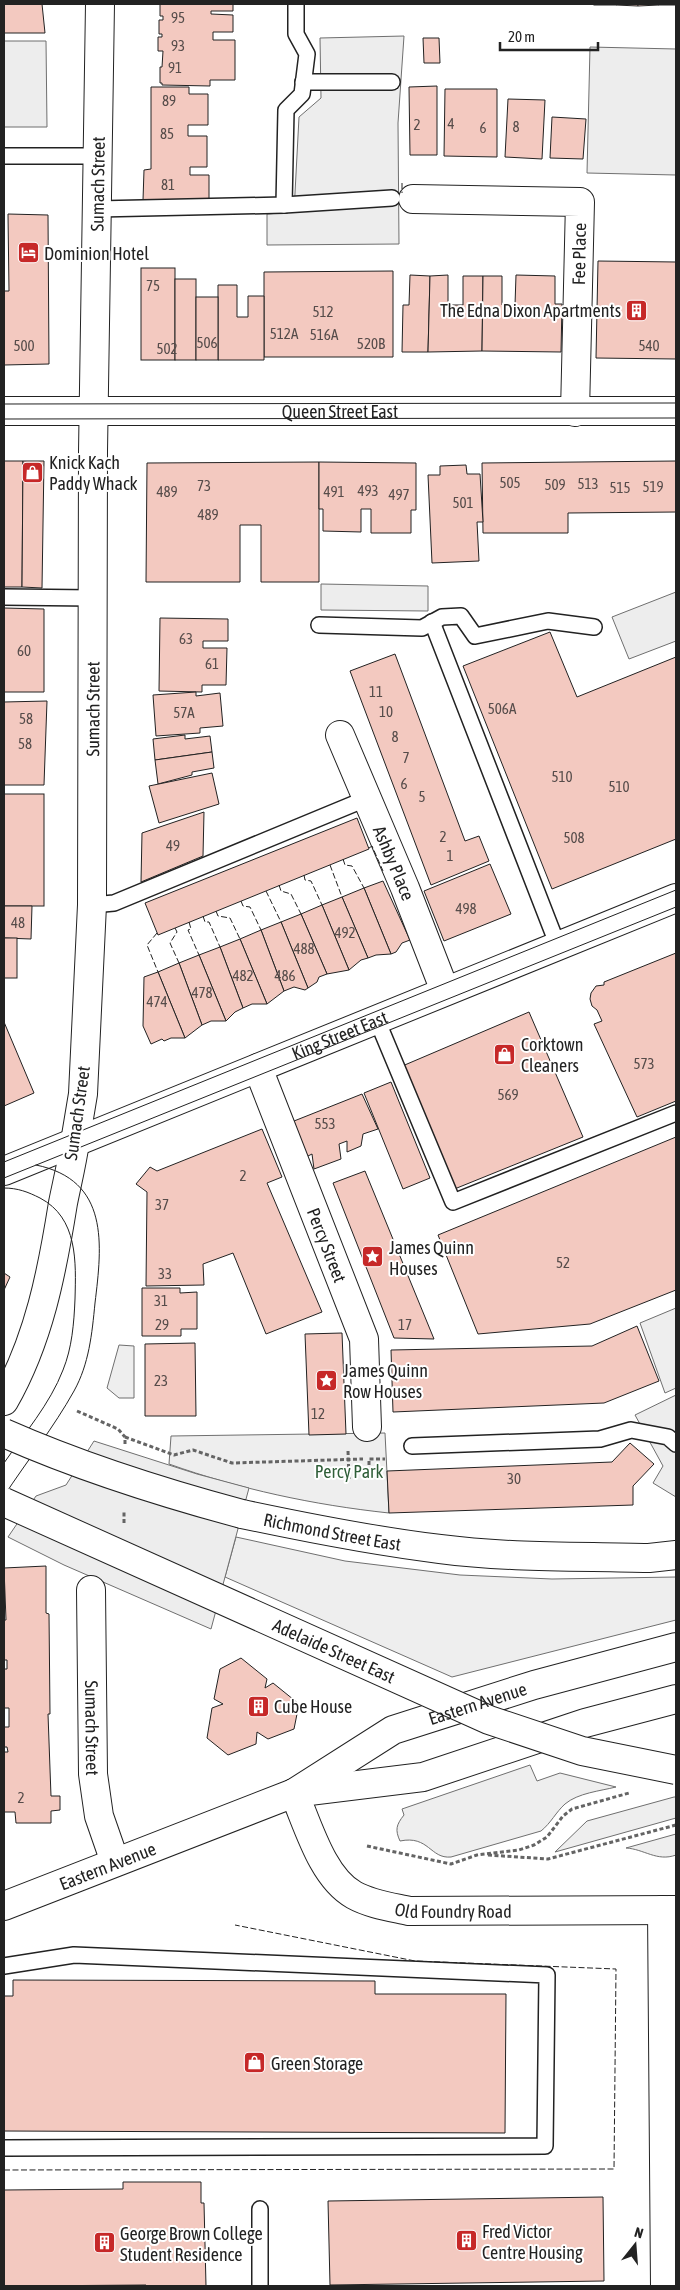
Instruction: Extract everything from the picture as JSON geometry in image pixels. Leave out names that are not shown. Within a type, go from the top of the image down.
[{"type":"main road","name":"Sumach Street","points":[[4,1401],[33,1338],[44,1307],[59,1237],[83,1094],[92,905],[94,411],[100,4]]},
{"type":"main road","name":"Fee Place","points":[[403,199],[580,202],[575,412]]},
{"type":"main road","name":"Queen Street East","points":[[4,411],[676,411]]},
{"type":"main road","name":"Ashby Place","points":[[340,735],[368,798],[445,991]]},
{"type":"main road","name":"King Street East","points":[[4,1171],[676,898]]},
{"type":"main road","name":"Percy Street","points":[[258,1068],[364,1339],[367,1427]]},
{"type":"main road","name":"Richmond Street East","points":[[4,1433],[102,1472],[176,1496],[242,1514],[340,1535],[441,1550],[479,1553],[649,1558],[676,1555]]},
{"type":"main road","name":"Adelaide Street East","points":[[4,1502],[489,1720],[582,1750],[676,1770]]},
{"type":"main road","name":"Sumach Street","points":[[91,1590],[93,1774],[99,1816],[115,1862]]},
{"type":"main road","name":"Eastern Avenue","points":[[4,1906],[294,1792],[393,1730],[534,1685],[676,1647]]},
{"type":"main road","name":"Eastern Avenue","points":[[294,1792],[423,1777],[585,1724],[676,1699]]},
{"type":"main road","name":"Old Foundry Road","points":[[294,1792],[324,1864],[336,1882],[354,1895],[377,1904],[409,1911],[669,1910]]},
{"type":"main road","points":[[665,2286],[669,1910]]},
{"type":"lane","points":[[284,205],[286,110],[302,94],[307,54],[296,34],[296,4]]},
{"type":"lane","points":[[303,82],[392,82]]},
{"type":"lane","points":[[4,156],[98,156]]},
{"type":"lane","points":[[97,209],[284,205],[403,199]]},
{"type":"lane","points":[[4,597],[93,598]]},
{"type":"lane","points":[[319,625],[422,628],[442,617],[461,616],[475,636],[548,621],[594,627]]},
{"type":"lane","points":[[432,622],[558,946]]},
{"type":"lane","points":[[92,905],[114,903],[368,798]]},
{"type":"lane","points":[[377,1020],[453,1202],[676,1113]]},
{"type":"lane","points":[[412,1446],[600,1439],[631,1430],[668,1437],[676,1444]]},
{"type":"lane","points":[[4,1966],[74,1955],[547,1975],[545,2146],[4,2148]]},
{"type":"lane","points":[[260,2209],[260,2286]]},
{"type":"path","points":[[367,1427],[369,1478]]},
{"type":"path","points":[[125,1437],[174,1455],[194,1450],[232,1463],[385,1459]]},
{"type":"path","points":[[367,1846],[451,1864],[477,1855],[519,1850],[534,1845],[547,1837],[562,1816],[572,1809],[630,1792]]},
{"type":"path","points":[[477,1855],[548,1859],[676,1825]]},
{"type":"green space","points":[[676,1308],[676,1388],[665,1393],[640,1323]]},
{"type":"green space","points":[[119,1345],[134,1346],[134,1398],[119,1398],[107,1388]]},
{"type":"green space","name":"Percy Park","points":[[385,1433],[389,1513],[277,1495],[222,1481],[169,1464],[171,1436]]},
{"type":"green space","points":[[236,1537],[345,1561],[460,1575],[552,1579],[676,1577],[676,1620],[452,1677],[225,1577]]},
{"type":"green space","points":[[530,1765],[537,1781],[560,1773],[616,1787],[589,1793],[570,1800],[541,1831],[451,1857],[438,1855],[417,1841],[400,1841],[397,1828],[404,1815],[402,1809]]},
{"type":"green space","points":[[676,1797],[676,1818],[555,1852],[587,1821]]},
{"type":"green space","points":[[676,1834],[676,1855],[669,1857],[626,1848]]},
{"type":"shaded area","points":[[404,36],[398,123],[399,244],[267,245],[267,214],[294,212],[299,117],[321,98],[320,38]]},
{"type":"shaded area","points":[[4,41],[46,41],[47,127],[4,127]]},
{"type":"shaded area","points":[[590,47],[676,49],[676,175],[587,173]]},
{"type":"shaded area","points":[[321,584],[428,586],[428,611],[321,610]]},
{"type":"shaded area","points":[[676,592],[676,641],[629,659],[612,617]]},
{"type":"shaded area","points":[[676,1395],[676,1497],[653,1483],[663,1466],[635,1415]]},
{"type":"shaded area","points":[[94,1441],[197,1474],[249,1488],[211,1629],[64,1565],[8,1537],[36,1496],[66,1485]]},
{"type":"building","points":[[4,4],[42,4],[45,33],[4,33]]},
{"type":"building","points":[[160,4],[233,4],[233,11],[211,11],[211,14],[233,15],[233,32],[213,32],[213,40],[235,40],[235,80],[210,80],[210,86],[162,85],[160,83],[163,51],[158,51],[158,37],[162,37],[162,34],[159,34],[159,20],[163,20],[163,16],[160,16]]},
{"type":"building","points":[[616,4],[616,5],[594,5]]},
{"type":"building","points":[[638,4],[638,6],[616,5]]},
{"type":"building","points":[[638,4],[659,4],[659,5],[638,6]]},
{"type":"building","points":[[676,4],[676,5],[659,5]]},
{"type":"building","points":[[423,38],[439,38],[440,63],[424,63]]},
{"type":"building","points":[[437,86],[437,155],[410,155],[409,87]]},
{"type":"building","points":[[151,87],[189,87],[189,94],[208,94],[208,125],[188,125],[188,136],[207,136],[207,167],[190,167],[190,175],[209,175],[209,200],[143,200],[144,170],[151,169]]},
{"type":"building","points":[[445,89],[497,89],[497,157],[444,156]]},
{"type":"building","points":[[508,99],[545,100],[542,159],[505,157]]},
{"type":"building","points":[[552,117],[586,119],[583,159],[550,158]]},
{"type":"building","name":"Dominion Hotel","points":[[8,214],[48,215],[49,364],[4,365],[4,291],[9,291]]},
{"type":"building","name":"The Edna Dixon Apartments","points":[[598,261],[676,262],[676,359],[596,358]]},
{"type":"building","points":[[141,268],[175,268],[175,360],[141,360]]},
{"type":"building","points":[[393,271],[393,357],[264,357],[264,272]]},
{"type":"building","points":[[410,275],[430,276],[428,352],[402,352],[403,305],[409,305]]},
{"type":"building","points":[[448,275],[448,305],[463,305],[463,276],[483,276],[482,351],[428,352],[430,276]]},
{"type":"building","points":[[516,275],[555,276],[555,304],[562,304],[561,352],[482,351],[483,276],[502,276],[502,305],[515,305]]},
{"type":"building","points":[[175,279],[196,279],[196,360],[175,360]]},
{"type":"building","points":[[218,285],[237,285],[237,317],[248,317],[248,296],[264,296],[264,360],[218,360]]},
{"type":"building","points":[[196,297],[218,297],[218,360],[196,360]]},
{"type":"building","points":[[4,461],[23,461],[22,587],[4,587]]},
{"type":"building","points":[[23,461],[44,461],[42,588],[22,587]]},
{"type":"building","points":[[676,461],[676,512],[568,513],[568,533],[483,533],[482,463]]},
{"type":"building","points":[[319,462],[319,582],[261,582],[261,525],[240,525],[240,582],[146,582],[147,463]]},
{"type":"building","points":[[319,462],[416,463],[416,510],[411,510],[411,533],[371,533],[371,509],[361,509],[361,532],[323,531],[323,509],[319,509]]},
{"type":"building","points":[[466,465],[467,474],[480,474],[483,522],[477,522],[479,561],[432,563],[428,475],[440,475],[440,466]]},
{"type":"building","points":[[4,608],[44,609],[44,692],[4,692]]},
{"type":"building","points":[[160,618],[228,619],[228,641],[203,641],[203,648],[227,648],[226,685],[202,685],[202,692],[159,691]]},
{"type":"building","points":[[550,632],[577,697],[676,657],[676,839],[552,889],[463,666]]},
{"type":"building","points":[[395,654],[465,841],[479,836],[489,861],[431,885],[350,671]]},
{"type":"building","points":[[196,692],[196,696],[220,693],[223,726],[200,728],[200,733],[156,736],[153,695]]},
{"type":"building","points":[[47,701],[44,785],[4,785],[4,702]]},
{"type":"building","points":[[185,735],[185,739],[210,736],[212,752],[155,760],[153,739]]},
{"type":"building","points":[[212,752],[214,768],[192,772],[192,775],[158,784],[155,760]]},
{"type":"building","points":[[212,773],[219,804],[159,823],[149,786]]},
{"type":"building","points":[[4,794],[44,794],[44,906],[4,906]]},
{"type":"building","points":[[204,812],[203,856],[141,882],[142,833]]},
{"type":"building","points":[[357,818],[369,849],[158,935],[145,903]]},
{"type":"building","points":[[490,864],[511,914],[444,941],[424,891]]},
{"type":"building","points":[[383,881],[410,940],[402,943],[396,952],[391,954],[364,888]]},
{"type":"building","points":[[364,888],[391,954],[376,955],[368,958],[342,897]]},
{"type":"building","points":[[342,897],[368,958],[361,960],[349,970],[322,905]]},
{"type":"building","points":[[322,905],[349,970],[327,974],[301,914]]},
{"type":"building","points":[[4,906],[32,906],[31,939],[4,938]]},
{"type":"building","points":[[301,914],[327,974],[319,977],[317,982],[308,988],[281,922]]},
{"type":"building","points":[[281,922],[308,988],[305,990],[294,987],[284,991],[261,930]]},
{"type":"building","points":[[261,930],[284,991],[267,1004],[240,939]]},
{"type":"building","points":[[4,938],[17,938],[17,978],[4,978]]},
{"type":"building","points":[[240,939],[267,1004],[252,1004],[243,1008],[220,947]]},
{"type":"building","points":[[220,947],[243,1008],[235,1012],[226,1021],[199,955]]},
{"type":"building","points":[[676,953],[676,1101],[637,1117],[594,1024],[602,1021],[597,1010],[592,1006],[591,993],[596,986],[604,985],[604,982]]},
{"type":"building","points":[[199,955],[226,1021],[211,1021],[202,1025],[179,963]]},
{"type":"building","points":[[179,963],[202,1025],[185,1038],[158,972]]},
{"type":"building","points":[[158,972],[185,1038],[171,1038],[164,1041],[162,1039],[151,1044],[143,1026],[144,977]]},
{"type":"building","points":[[529,1012],[583,1137],[452,1190],[400,1067]]},
{"type":"building","points":[[4,1022],[34,1093],[4,1106]]},
{"type":"building","points":[[391,1082],[430,1178],[403,1189],[364,1093]]},
{"type":"building","points":[[362,1094],[378,1129],[363,1134],[361,1146],[347,1152],[347,1141],[339,1144],[341,1159],[314,1169],[312,1154],[304,1158],[289,1123]]},
{"type":"building","points":[[262,1129],[282,1177],[267,1183],[322,1312],[266,1334],[233,1253],[203,1264],[204,1285],[146,1286],[147,1192],[136,1184],[150,1167],[157,1171]]},
{"type":"building","points":[[676,1137],[676,1290],[590,1324],[478,1334],[438,1235]]},
{"type":"building","points":[[365,1171],[434,1339],[394,1338],[333,1183]]},
{"type":"building","points":[[4,1273],[10,1277],[4,1290]]},
{"type":"building","points":[[142,1288],[180,1288],[180,1293],[197,1292],[197,1329],[181,1329],[181,1336],[142,1336]]},
{"type":"building","points":[[637,1326],[659,1381],[604,1403],[393,1412],[391,1350],[592,1346]]},
{"type":"building","points":[[342,1333],[346,1434],[309,1435],[305,1334]]},
{"type":"building","points":[[195,1343],[196,1416],[145,1416],[145,1344]]},
{"type":"building","points":[[630,1443],[654,1464],[633,1486],[633,1505],[389,1513],[387,1471],[612,1462]]},
{"type":"building","points":[[46,1566],[46,1613],[49,1614],[50,1714],[48,1714],[51,1796],[60,1796],[60,1810],[51,1811],[51,1823],[16,1823],[15,1812],[4,1812],[4,1752],[8,1752],[7,1747],[4,1747],[4,1727],[9,1727],[9,1708],[4,1708],[4,1669],[7,1669],[7,1660],[4,1660],[4,1620],[6,1620],[4,1568]]},
{"type":"building","name":"Cube House","points":[[241,1658],[267,1679],[265,1688],[273,1683],[299,1704],[294,1729],[268,1739],[257,1732],[256,1744],[228,1755],[207,1738],[212,1708],[223,1704],[214,1699],[220,1669]]},
{"type":"building","name":"Green Storage","points":[[13,1980],[375,1981],[375,1994],[506,1994],[505,2133],[4,2131],[4,1996],[13,1996]]},
{"type":"building","name":"George Brown College Student Residence","points":[[123,2182],[201,2182],[201,2203],[204,2203],[206,2286],[4,2286],[4,2190],[123,2189]]},
{"type":"building","name":"Fred Victor Centre Housing","points":[[603,2197],[604,2281],[330,2285],[328,2201]]},
{"type":"building","points":[[146,2285],[146,2286],[19,2286]]},
{"type":"tram line","points":[[4,404],[676,403]]},
{"type":"tram line","points":[[4,419],[676,418]]},
{"type":"tram line","points":[[4,1162],[676,890]]},
{"type":"tram line","points":[[4,1178],[676,907]]},
{"type":"tram line","points":[[4,1496],[58,1418],[79,1381],[89,1349],[98,1281],[99,1238],[96,1218],[89,1200],[77,1185],[60,1173],[36,1165]]},
{"type":"tram line","points":[[4,1188],[23,1191],[40,1198],[62,1217],[72,1242],[75,1270],[72,1335],[69,1353],[63,1370],[44,1407],[4,1463]]},
{"type":"fence","points":[[402,183],[402,193]]},
{"type":"fence","points":[[369,848],[372,846],[383,871]]},
{"type":"fence","points":[[343,859],[345,865],[352,866],[364,888]]},
{"type":"fence","points":[[330,865],[342,897]]},
{"type":"fence","points":[[304,875],[305,880],[311,881],[322,905]]},
{"type":"fence","points":[[279,885],[281,891],[291,894],[301,914]]},
{"type":"fence","points":[[266,891],[281,922]]},
{"type":"fence","points":[[241,901],[243,906],[250,907],[261,930]]},
{"type":"fence","points":[[216,911],[218,916],[230,918],[240,939]]},
{"type":"fence","points":[[203,916],[205,922],[209,922],[220,947]]},
{"type":"fence","points":[[189,922],[191,929],[188,930],[199,955]]},
{"type":"fence","points":[[175,928],[177,932],[170,943],[179,963]]},
{"type":"fence","points":[[157,933],[147,945],[158,972]]},
{"type":"fence","points":[[4,2170],[614,2169],[616,1969],[415,1961],[235,1925]]},
{"type":"place","name":"Dominion Hotel","points":[[28,253]]},
{"type":"place","name":"The Edna Dixon Apartments","points":[[637,310]]},
{"type":"place","name":"Knick Kach Paddy Whack","points":[[33,472]]},
{"type":"place","name":"Corktown Cleaners","points":[[505,1054]]},
{"type":"place","name":"James Quinn Houses","points":[[373,1257]]},
{"type":"place","name":"James Quinn Row Houses","points":[[327,1380]]},
{"type":"place","name":"Cube House","points":[[258,1706]]},
{"type":"place","name":"Green Storage","points":[[255,2063]]},
{"type":"place","name":"Fred Victor Centre Housing","points":[[466,2241]]},
{"type":"place","name":"George Brown College Student Residence","points":[[104,2243]]}]
